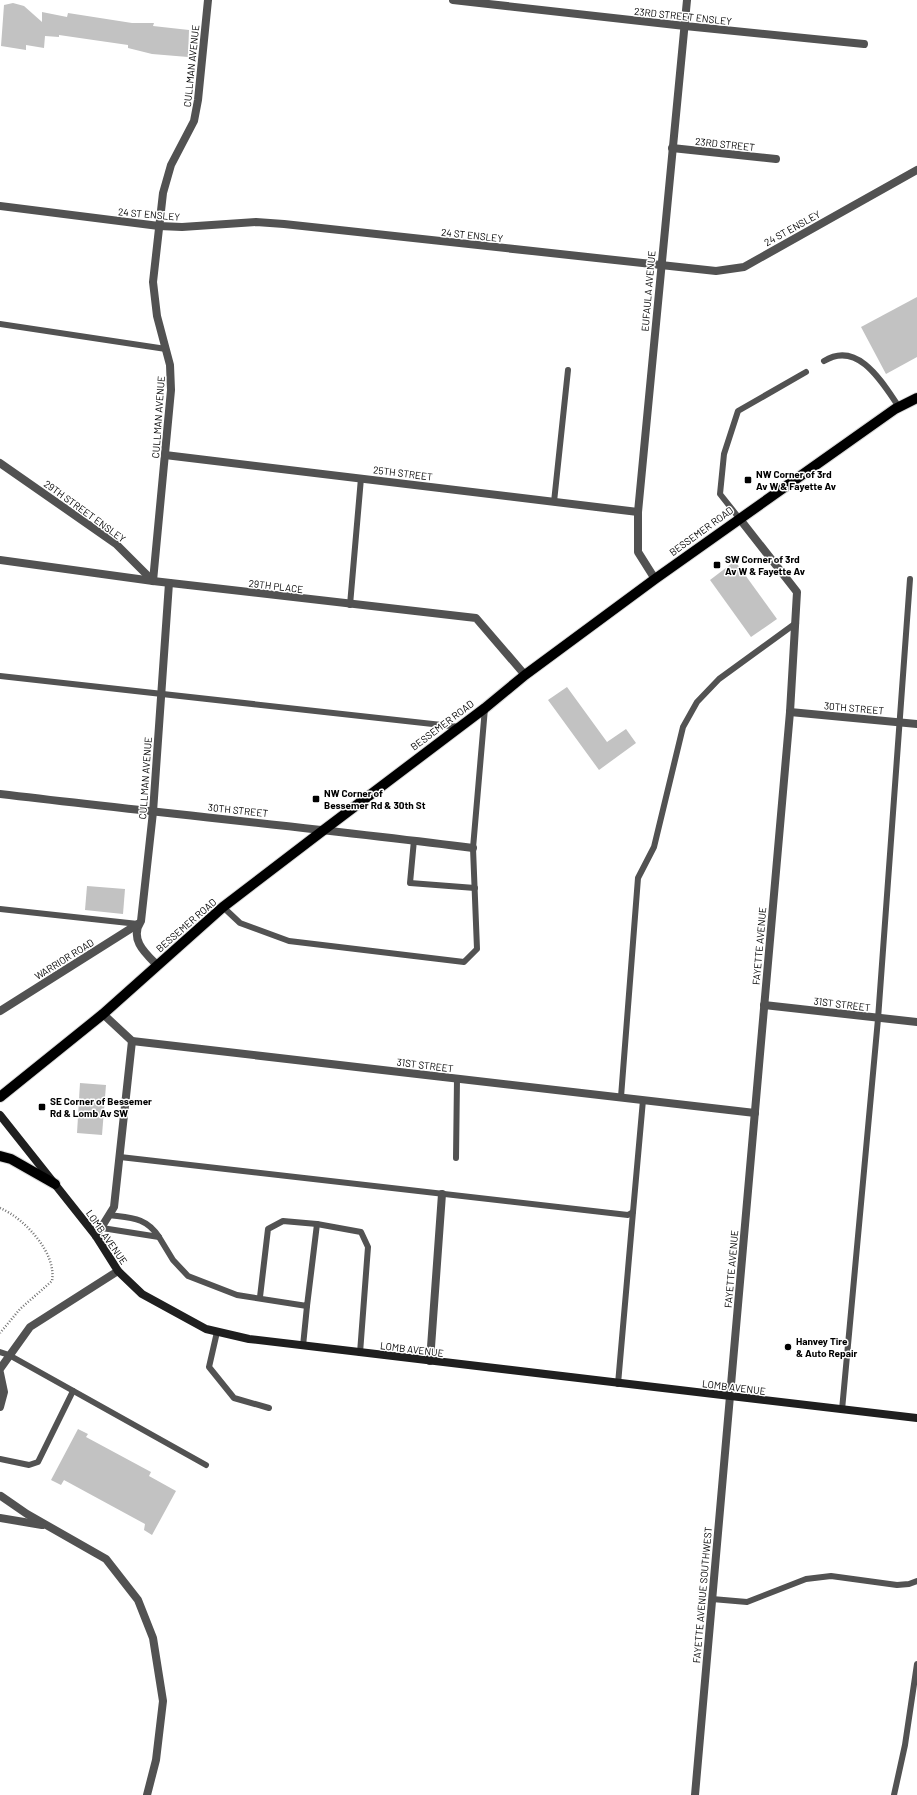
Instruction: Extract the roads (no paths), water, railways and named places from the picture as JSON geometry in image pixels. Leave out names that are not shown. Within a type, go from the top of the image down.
[{"type":"main road","name":"BESSEMER ROAD","points":[[0,1097],[103,1014],[223,908],[525,676],[739,518],[899,407],[917,398]]},
{"type":"main road","name":"LOMB AVENUE","points":[[0,1115],[96,1236],[118,1271],[142,1294],[206,1329],[248,1339],[303,1346],[917,1418]]},
{"type":"main road","points":[[0,1156],[11,1159],[55,1184]]},
{"type":"street","points":[[199,0],[208,1]]},
{"type":"street","name":"23RD STREET ENSLEY","points":[[453,0],[864,44]]},
{"type":"street","name":"EUFAULA AVENUE","points":[[655,579],[638,552],[638,512],[660,266],[687,0]]},
{"type":"street","name":"CULLMAN AVENUE","points":[[153,581],[171,390],[170,365],[157,316],[153,282],[159,226],[164,194],[171,166],[194,121],[198,100],[208,1]]},
{"type":"street","name":"23RD STREET","points":[[672,148],[776,159]]},
{"type":"street","name":"24 ST ENSLEY","points":[[0,206],[159,226],[182,227],[256,222],[716,272],[744,266],[917,170]]},
{"type":"street","name":"25TH STREET","points":[[166,455],[638,512]]},
{"type":"street","name":"29TH STREET ENSLEY","points":[[0,463],[116,544],[153,581]]},
{"type":"street","name":"FAYETTE AVENUE","points":[[730,1396],[790,712],[797,592],[739,518]]},
{"type":"street","name":"29TH PLACE","points":[[0,560],[169,583],[350,605],[476,618],[525,676]]},
{"type":"street","name":"CULLMAN AVENUE","points":[[157,965],[143,952],[137,943],[138,924],[141,921],[153,812],[169,583]]},
{"type":"street","name":"30TH STREET","points":[[790,712],[917,724]]},
{"type":"street","name":"30TH STREET","points":[[0,794],[153,812],[325,829],[473,848]]},
{"type":"street","name":"WARRIOR ROAD","points":[[0,1011],[138,924]]},
{"type":"street","name":"31ST STREET","points":[[764,1005],[878,1019],[917,1022]]},
{"type":"street","points":[[96,1236],[114,1207],[132,1041],[103,1014]]},
{"type":"street","name":"31ST STREET","points":[[132,1041],[755,1113]]},
{"type":"street","points":[[430,1361],[442,1194]]},
{"type":"street","points":[[0,1369],[30,1327],[118,1271]]},
{"type":"street","points":[[0,1373],[4,1392],[0,1407]]},
{"type":"street","name":"FAYETTE AVENUE SOUTHWEST","points":[[695,1795],[730,1396]]},
{"type":"street","points":[[0,1495],[0,1506]]},
{"type":"street","points":[[0,1495],[27,1514],[56,1529],[106,1559],[138,1600],[153,1638],[163,1701],[156,1760],[147,1795]]},
{"type":"street","points":[[0,1518],[24,1520],[56,1529]]},
{"type":"lane","points":[[0,324],[166,349]]},
{"type":"lane","points":[[824,361],[838,355],[848,356],[864,364],[875,373],[899,407]]},
{"type":"lane","points":[[554,502],[568,370]]},
{"type":"lane","points":[[739,518],[720,494],[724,454],[738,411],[806,372]]},
{"type":"lane","points":[[350,605],[360,478]]},
{"type":"lane","points":[[842,1410],[878,1019],[910,579]]},
{"type":"lane","points":[[621,1097],[638,878],[654,847],[683,727],[697,702],[719,679],[796,623]]},
{"type":"lane","points":[[0,676],[460,727]]},
{"type":"lane","points":[[223,908],[240,923],[289,941],[464,962],[477,949],[473,848],[485,708]]},
{"type":"lane","points":[[414,840],[410,883],[475,888]]},
{"type":"lane","points":[[0,909],[138,924]]},
{"type":"lane","points":[[456,1158],[457,1079]]},
{"type":"lane","points":[[618,1384],[643,1100]]},
{"type":"lane","points":[[120,1157],[628,1215],[633,1212]]},
{"type":"lane","points":[[109,1216],[141,1220],[152,1226],[173,1260],[188,1276],[237,1295],[307,1306]]},
{"type":"lane","points":[[260,1298],[268,1229],[284,1221],[317,1224],[361,1232],[368,1247],[360,1353]]},
{"type":"lane","points":[[303,1346],[317,1224]]},
{"type":"lane","points":[[102,1228],[159,1236]]},
{"type":"lane","points":[[216,1332],[209,1367],[234,1398],[269,1408]]},
{"type":"lane","points":[[0,1352],[9,1355],[206,1465]]},
{"type":"lane","points":[[0,1459],[29,1465],[38,1462],[73,1391]]},
{"type":"lane","points":[[712,1599],[747,1602],[806,1579],[831,1576],[897,1585],[909,1584],[917,1581]]},
{"type":"lane","points":[[894,1795],[905,1745],[917,1664]]},
{"type":"place","name":"NW Corner of 3rd Av W & Fayette Av","points":[[748,480]]},
{"type":"place","name":"SW Corner of 3rd Av W & Fayette Av","points":[[717,565]]},
{"type":"place","name":"NW Corner of Bessemer Rd & 30th St","points":[[316,799]]},
{"type":"place","name":"SE Corner of Bessemer Rd & Lomb Av SW","points":[[42,1107]]},
{"type":"place","name":"Hanvey Tire & Auto Repair","points":[[788,1347]]}]
